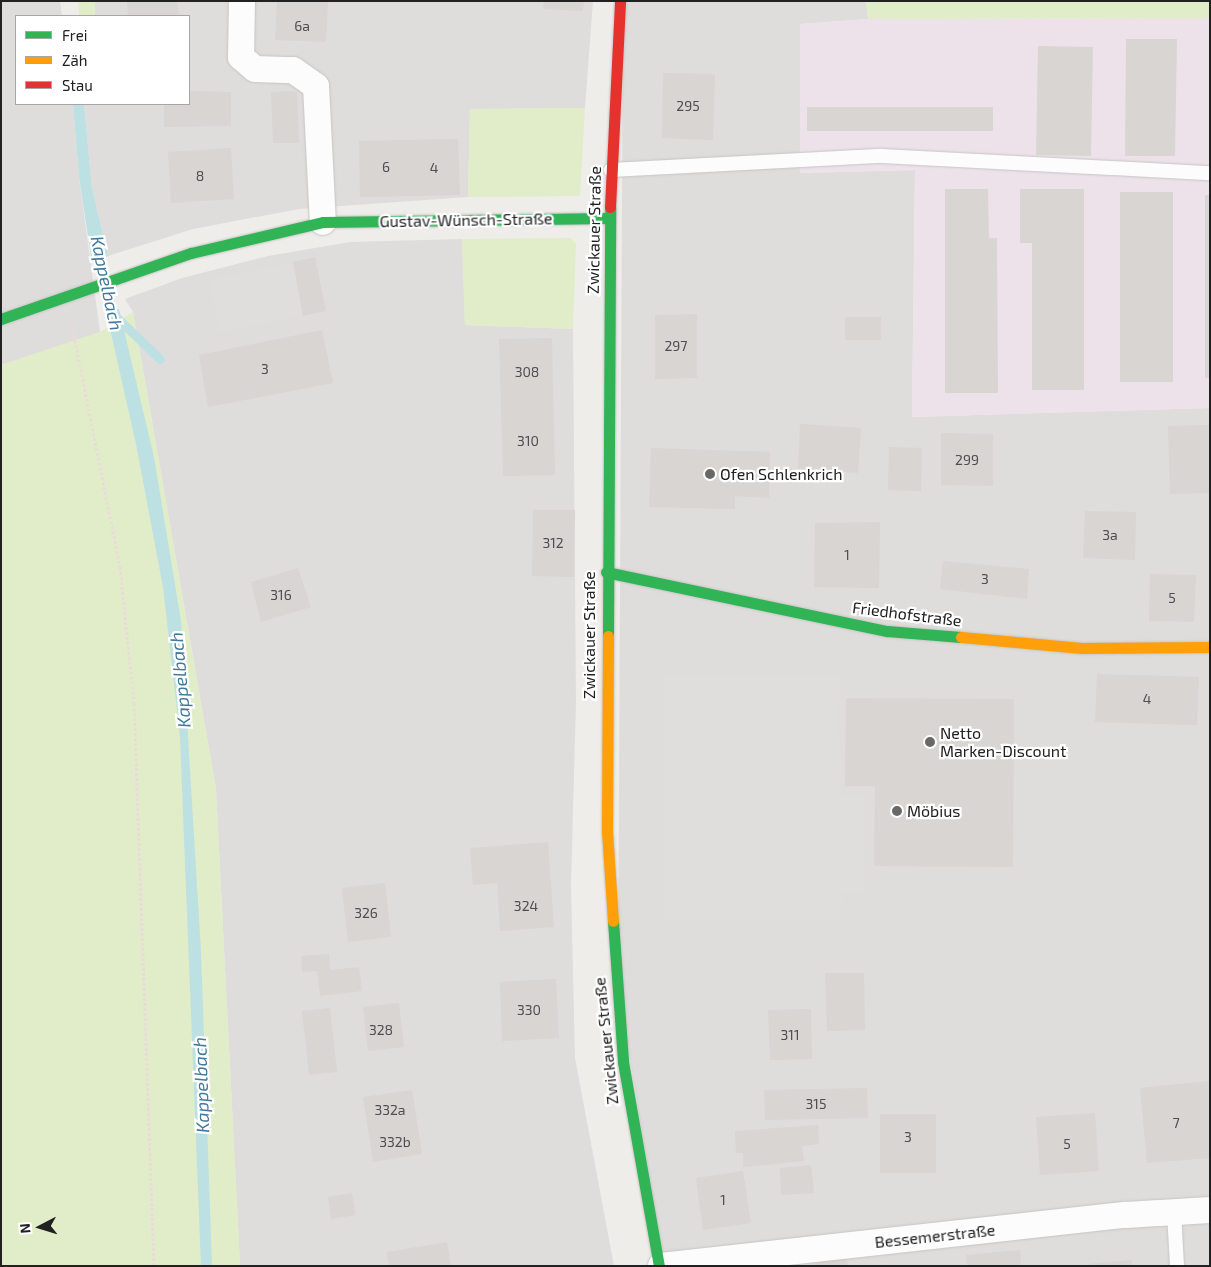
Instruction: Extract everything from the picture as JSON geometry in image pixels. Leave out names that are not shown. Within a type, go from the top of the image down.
[{"type":"main road","name":"Zwickauer Straße","points":[[620,1],[609,218],[606,572],[607,831],[615,983],[626,1090],[660,1266]]},
{"type":"main road","name":"Gustav-Wünsch-Straße","points":[[1,319],[67,297],[143,268],[323,222],[609,218]]},
{"type":"main road","name":"Friedhofstraße","points":[[606,572],[887,631],[1082,648],[1210,647]]},
{"type":"street","points":[[242,1],[241,57],[255,69],[293,70],[316,86],[323,222]]},
{"type":"street","name":"Bessemerstraße","points":[[660,1266],[1174,1212],[1210,1210]]},
{"type":"lane","points":[[611,170],[882,156],[1210,173]]},
{"type":"lane","points":[[1174,1212],[1178,1266]]},
{"type":"path","points":[[67,297],[120,567],[134,703],[154,1266]]},
{"type":"shaded area","points":[[1,1],[60,1],[62,15],[15,15],[15,105],[73,105],[79,177],[100,332],[1,365]]},
{"type":"shaded area","points":[[95,1],[593,1],[585,108],[470,109],[468,197],[299,209],[193,229],[108,256],[92,188],[84,105],[190,105],[190,15],[95,15]]},
{"type":"shaded area","points":[[623,1],[866,1],[868,19],[800,24],[800,173],[915,170],[912,417],[1210,408],[1210,1266],[664,1266],[618,985]]},
{"type":"shaded area","points":[[1210,18],[1210,408],[912,417],[915,170],[800,173],[800,24],[868,19]]},
{"type":"shaded area","points":[[462,239],[465,325],[573,329],[576,701],[571,886],[575,1058],[614,1266],[240,1266],[216,789],[133,312],[125,299],[182,278],[268,256],[350,242]]},
{"type":"shaded area","points":[[293,262],[303,316],[219,333],[210,280]]},
{"type":"shaded area","points":[[665,675],[841,676],[838,712],[841,796],[865,796],[865,893],[842,893],[841,919],[665,919]]},
{"type":"green space","points":[[78,1],[95,1],[95,15],[79,15]]},
{"type":"green space","points":[[866,1],[1210,1],[1210,18],[868,19]]},
{"type":"green space","points":[[585,108],[580,196],[468,197],[470,109]]},
{"type":"green space","points":[[570,238],[576,243],[573,329],[465,325],[462,239]]},
{"type":"green space","points":[[133,312],[216,789],[240,1266],[1,1266],[1,365],[100,332]]},
{"type":"water","points":[[73,105],[84,105],[92,188],[108,256],[92,263],[79,177]]},
{"type":"water","points":[[119,309],[154,457],[181,621],[201,951],[212,1266],[201,1266],[180,737],[163,587],[136,444],[106,311]]},
{"type":"building","points":[[127,1],[177,1],[179,15],[128,15]]},
{"type":"building","points":[[277,1],[328,1],[326,42],[275,40]]},
{"type":"building","points":[[544,1],[584,1],[583,11],[543,9]]},
{"type":"building","points":[[1126,39],[1177,39],[1175,156],[1125,156]]},
{"type":"building","points":[[1038,46],[1093,47],[1091,156],[1036,155]]},
{"type":"building","points":[[663,73],[715,74],[713,140],[662,138]]},
{"type":"building","points":[[190,91],[231,92],[231,126],[164,127],[164,105],[190,105]]},
{"type":"building","points":[[297,91],[299,143],[273,143],[271,92]]},
{"type":"building","points":[[807,107],[993,107],[993,131],[807,131]]},
{"type":"building","points":[[458,139],[460,195],[360,197],[359,141]]},
{"type":"building","points":[[231,148],[234,199],[171,203],[168,152]]},
{"type":"building","points":[[945,189],[988,189],[989,238],[997,238],[998,393],[945,393]]},
{"type":"building","points":[[1020,189],[1084,189],[1084,390],[1032,390],[1032,243],[1020,243]]},
{"type":"building","points":[[1120,192],[1173,192],[1173,382],[1120,382]]},
{"type":"building","points":[[1205,195],[1210,195],[1210,378],[1205,378]]},
{"type":"building","points":[[315,257],[326,311],[303,316],[293,262]]},
{"type":"building","points":[[697,314],[697,378],[655,379],[655,315]]},
{"type":"building","points":[[845,317],[881,317],[881,340],[845,340]]},
{"type":"building","points":[[322,330],[333,383],[208,407],[199,355]]},
{"type":"building","points":[[552,338],[555,475],[503,476],[499,339]]},
{"type":"building","points":[[800,424],[861,428],[858,473],[798,469]]},
{"type":"building","points":[[1210,425],[1210,493],[1170,494],[1168,426]]},
{"type":"building","points":[[941,433],[993,434],[993,486],[941,485]]},
{"type":"building","points":[[889,447],[922,448],[921,491],[888,490]]},
{"type":"building","name":"Ofen Schlenkrich","points":[[651,448],[770,452],[769,498],[735,496],[735,509],[649,507]]},
{"type":"building","points":[[533,510],[575,510],[574,577],[532,576]]},
{"type":"building","points":[[1085,511],[1136,512],[1135,560],[1083,558]]},
{"type":"building","points":[[880,522],[879,588],[814,587],[815,523]]},
{"type":"building","points":[[943,561],[1029,569],[1027,599],[940,589]]},
{"type":"building","points":[[298,568],[311,607],[261,622],[251,582]]},
{"type":"building","points":[[1150,574],[1196,575],[1194,622],[1149,621]]},
{"type":"building","points":[[1097,674],[1199,677],[1197,725],[1095,722]]},
{"type":"building","name":"Netto Marken-Discount","points":[[846,698],[1014,699],[1013,867],[874,866],[875,786],[845,786]]},
{"type":"building","points":[[548,842],[554,927],[500,931],[497,883],[473,885],[470,848]]},
{"type":"building","points":[[385,883],[391,937],[348,942],[342,888]]},
{"type":"building","points":[[329,954],[330,970],[359,967],[362,991],[320,996],[317,971],[302,972],[301,956]]},
{"type":"building","points":[[825,973],[864,973],[865,1030],[827,1031]]},
{"type":"building","points":[[556,979],[559,1038],[502,1041],[500,982]]},
{"type":"building","points":[[399,1003],[404,1047],[368,1051],[363,1007]]},
{"type":"building","points":[[330,1008],[337,1072],[309,1075],[302,1011]]},
{"type":"building","points":[[811,1009],[812,1059],[770,1060],[768,1010]]},
{"type":"building","points":[[1210,1081],[1210,1158],[1147,1163],[1140,1088]]},
{"type":"building","points":[[867,1088],[868,1118],[765,1120],[764,1090]]},
{"type":"building","points":[[412,1090],[422,1154],[373,1162],[363,1097]]},
{"type":"building","points":[[1095,1113],[1099,1171],[1040,1175],[1036,1117]]},
{"type":"building","points":[[880,1114],[936,1114],[936,1173],[880,1173]]},
{"type":"building","points":[[818,1125],[819,1144],[802,1146],[804,1161],[743,1167],[743,1153],[736,1153],[735,1131]]},
{"type":"building","points":[[811,1165],[814,1193],[781,1195],[780,1168]]},
{"type":"building","points":[[743,1171],[751,1223],[703,1230],[696,1178]]},
{"type":"building","points":[[352,1193],[355,1215],[331,1219],[328,1197]]},
{"type":"building","points":[[447,1242],[451,1266],[389,1266],[387,1252]]},
{"type":"building","points":[[1020,1250],[1021,1266],[967,1266],[966,1255]]},
{"type":"building","points":[[846,1254],[848,1266],[815,1266],[814,1261]]},
{"type":"building","points":[[1132,1260],[1132,1266],[1089,1266],[1089,1264]]},
{"type":"waterway","name":"Kappelbach","points":[[98,247],[114,320]]},
{"type":"waterway","points":[[113,314],[160,359]]},
{"type":"traffic: fast","points":[[608,636],[610,207]]},
{"type":"traffic: fast","points":[[1,319],[191,253],[323,222],[609,218]]},
{"type":"traffic: fast","points":[[606,572],[887,631],[961,637]]},
{"type":"traffic: fast","points":[[613,921],[623,1062],[659,1266]]},
{"type":"traffic: slow","points":[[608,636],[607,831],[613,921]]},
{"type":"traffic: slow","points":[[961,637],[1082,648],[1210,647]]},
{"type":"traffic: jam","points":[[610,207],[620,1]]},
{"type":"place","name":"Ofen Schlenkrich","points":[[710,474]]},
{"type":"place","name":"Netto Marken-Discount","points":[[930,742]]},
{"type":"place","name":"Möbius","points":[[897,811]]}]
